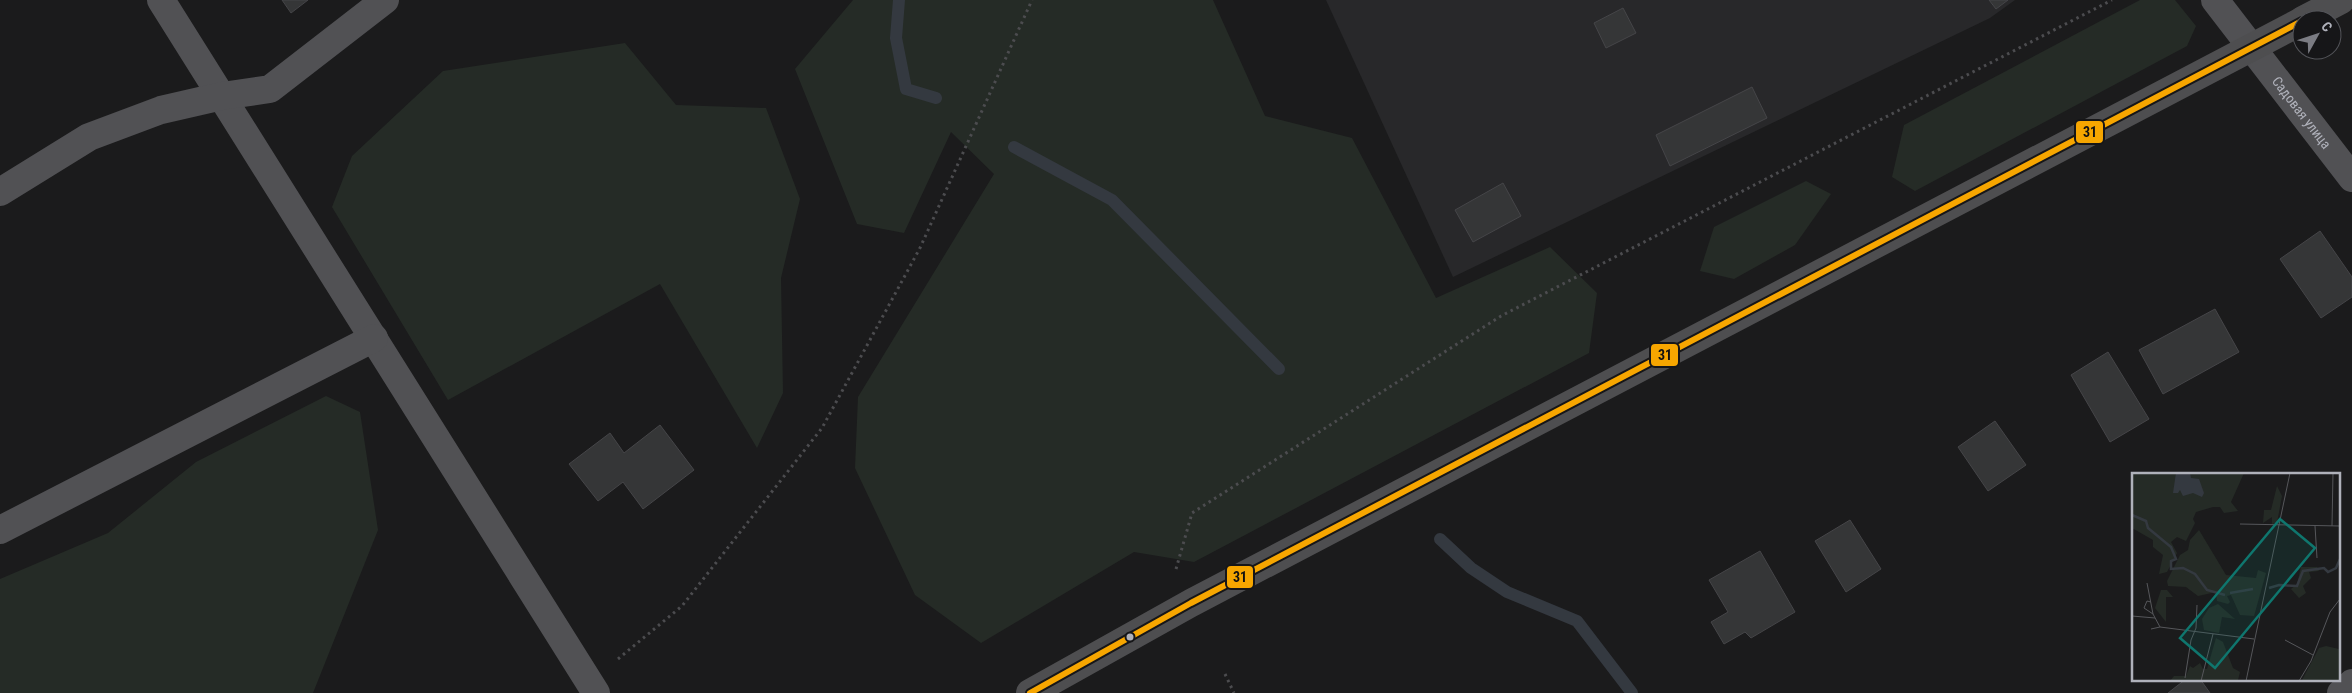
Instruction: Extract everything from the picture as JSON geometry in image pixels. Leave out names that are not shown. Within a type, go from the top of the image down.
[{"type":"main road","points":[[2322,10],[2341,0]]},
{"type":"main road","points":[[1030,693],[1191,603],[2292,26]]},
{"type":"street","points":[[161,0],[592,688]]},
{"type":"street","points":[[0,192],[90,137],[160,110],[222,96],[270,90],[384,0]]},
{"type":"street","name":"Садовая улица","points":[[2215,0],[2250,48],[2352,178]]},
{"type":"street","points":[[0,530],[374,338]]},
{"type":"street","points":[[2341,693],[2352,683]]},
{"type":"path","points":[[592,688],[682,606],[822,428],[920,248],[1032,0]]},
{"type":"path","points":[[1175,572],[1192,513],[1501,316],[2112,0]]},
{"type":"path","points":[[1224,674],[1234,693]]},
{"type":"shaded area","points":[[853,0],[1213,0],[1265,116],[1352,138],[1436,298],[1550,247],[1597,293],[1589,353],[1194,562],[1134,552],[981,643],[915,595],[855,468],[858,397],[994,174],[951,132],[904,233],[857,224],[795,69]]},
{"type":"shaded area","points":[[1326,0],[2015,0],[1990,18],[1453,277]]},
{"type":"shaded area","points":[[2140,0],[2175,0],[2196,26],[2187,46],[1915,191],[1892,177],[1904,125]]},
{"type":"shaded area","points":[[625,43],[676,105],[766,108],[800,199],[781,278],[783,393],[757,448],[660,284],[448,400],[332,207],[352,156],[443,71]]},
{"type":"shaded area","points":[[1806,181],[1831,194],[1795,245],[1734,279],[1700,271],[1714,227]]},
{"type":"shaded area","points":[[326,396],[360,412],[378,530],[313,693],[0,693],[0,579],[108,533],[196,462]]},
{"type":"building","points":[[282,0],[308,0],[291,13]]},
{"type":"building","points":[[1989,0],[2008,0],[1996,9]]},
{"type":"building","points":[[1623,8],[1636,33],[1606,48],[1594,23]]},
{"type":"building","points":[[1752,87],[1767,118],[1670,166],[1656,135]]},
{"type":"building","points":[[1503,183],[1521,216],[1473,242],[1455,210]]},
{"type":"building","points":[[2320,231],[2352,277],[2352,297],[2321,318],[2280,259]]},
{"type":"building","points":[[2215,309],[2239,352],[2163,394],[2139,350]]},
{"type":"building","points":[[2108,352],[2149,419],[2110,442],[2071,375]]},
{"type":"building","points":[[1995,421],[2026,465],[1988,491],[1958,447]]},
{"type":"building","points":[[660,425],[694,470],[643,509],[623,482],[598,501],[569,464],[610,433],[624,453]]},
{"type":"building","points":[[1850,520],[1881,569],[1846,592],[1815,541]]},
{"type":"building","points":[[1760,551],[1795,612],[1751,638],[1745,632],[1724,644],[1711,622],[1728,612],[1709,580]]},
{"type":"building","points":[[2185,680],[2201,680],[2210,693],[2168,693]]},
{"type":"waterway","points":[[899,0],[896,38],[906,89],[936,98]]},
{"type":"waterway","points":[[1014,147],[1112,200],[1279,369]]},
{"type":"waterway","points":[[1440,539],[1471,568],[1507,592],[1577,621],[1632,693]]},
{"type":"transit line","name":"31","points":[[1030,693],[1191,603],[2292,26]]}]
